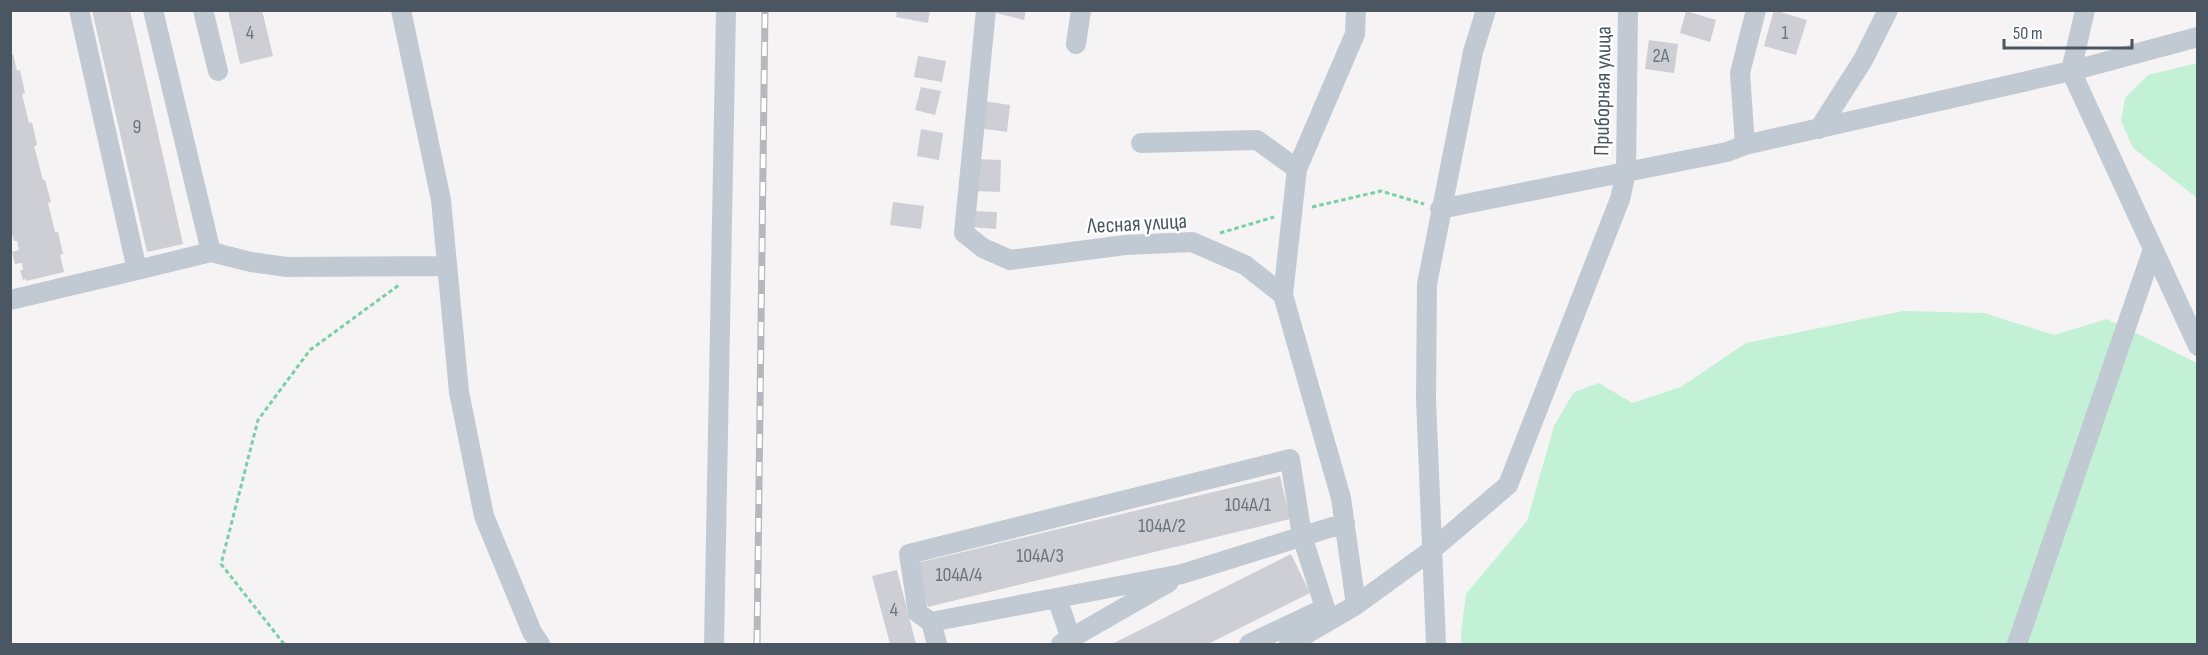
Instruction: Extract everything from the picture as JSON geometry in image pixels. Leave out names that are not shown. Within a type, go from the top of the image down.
[{"type":"street","points":[[79,10],[136,270]]},
{"type":"street","points":[[153,10],[211,252]]},
{"type":"street","points":[[203,10],[218,71]]},
{"type":"street","points":[[401,10],[441,200],[459,393],[484,516],[532,632],[540,645]]},
{"type":"street","points":[[714,645],[726,10]]},
{"type":"street","name":"Лесная улица","points":[[986,10],[964,233],[983,248],[1010,260],[1125,245],[1192,242],[1245,265],[1283,295]]},
{"type":"street","points":[[1076,44],[1081,10]]},
{"type":"street","points":[[1356,10],[1355,34],[1297,169],[1283,295],[1341,498],[1356,605]]},
{"type":"street","points":[[1436,645],[1426,399],[1427,284],[1440,209],[1473,52],[1486,10]]},
{"type":"street","name":"Приборная улица","points":[[1289,645],[1356,605],[1433,549],[1509,485],[1620,199],[1626,173],[1628,10]]},
{"type":"street","points":[[1745,145],[1740,73],[1756,10]]},
{"type":"street","points":[[1819,129],[1863,60],[1888,10]]},
{"type":"street","points":[[2085,10],[2071,71],[2198,346]]},
{"type":"street","points":[[1440,209],[1727,152],[1745,145],[2071,71],[2198,37]]},
{"type":"street","points":[[1141,143],[1257,140],[1297,169]]},
{"type":"street","points":[[2017,645],[2153,249]]},
{"type":"street","points":[[10,300],[211,252],[251,262],[287,267],[447,266]]},
{"type":"street","points":[[937,645],[931,622],[918,613],[909,554],[1290,459],[1302,536],[1325,608],[1249,645]]},
{"type":"street","points":[[931,622],[1182,574],[1345,523]]},
{"type":"street","points":[[1057,598],[1066,642],[1182,574]]},
{"type":"path","points":[[1192,242],[1293,212],[1381,191],[1440,209]]},
{"type":"path","points":[[284,645],[221,564],[258,420],[310,350],[405,281]]},
{"type":"green space","points":[[2198,63],[2197,198],[2133,148],[2121,121],[2125,98],[2148,75]]},
{"type":"green space","points":[[1903,311],[1984,313],[2054,335],[2107,319],[2197,363],[2197,644],[1462,644],[1461,633],[1466,594],[1527,521],[1554,426],[1574,392],[1599,383],[1632,403],[1681,387],[1746,343]]},
{"type":"building","points":[[92,10],[130,10],[183,244],[147,252]]},
{"type":"building","points":[[228,10],[262,10],[273,56],[240,64]]},
{"type":"building","points":[[897,10],[930,10],[928,23],[896,17]]},
{"type":"building","points":[[992,10],[1026,10],[1024,20],[992,12]]},
{"type":"building","points":[[1774,10],[1807,20],[1796,55],[1764,46]]},
{"type":"building","points":[[1686,11],[1716,20],[1710,42],[1680,33]]},
{"type":"building","points":[[1649,40],[1678,44],[1674,73],[1645,69]]},
{"type":"building","points":[[13,54],[17,71],[20,70],[25,93],[22,94],[37,145],[34,146],[51,202],[48,203],[55,232],[58,232],[63,254],[60,255],[64,272],[26,281],[26,279],[23,280],[20,270],[23,270],[22,263],[15,264],[12,252],[19,250],[10,228],[10,55]]},
{"type":"building","points":[[918,56],[946,61],[942,82],[914,77]]},
{"type":"building","points":[[921,87],[941,91],[935,115],[915,110]]},
{"type":"building","points":[[983,101],[1010,105],[1007,132],[979,128]]},
{"type":"building","points":[[921,129],[943,133],[939,160],[917,156]]},
{"type":"building","points":[[975,159],[1001,160],[1000,192],[974,191]]},
{"type":"building","points":[[893,202],[924,206],[921,229],[890,225]]},
{"type":"building","points":[[972,211],[997,212],[996,229],[971,227]]},
{"type":"building","points":[[1280,476],[1290,519],[928,607],[917,563]]},
{"type":"building","points":[[1291,554],[1310,593],[1208,644],[1112,644]]},
{"type":"building","points":[[897,570],[916,644],[890,644],[872,576]]},
{"type":"railway","points":[[757,644],[765,10]]}]
